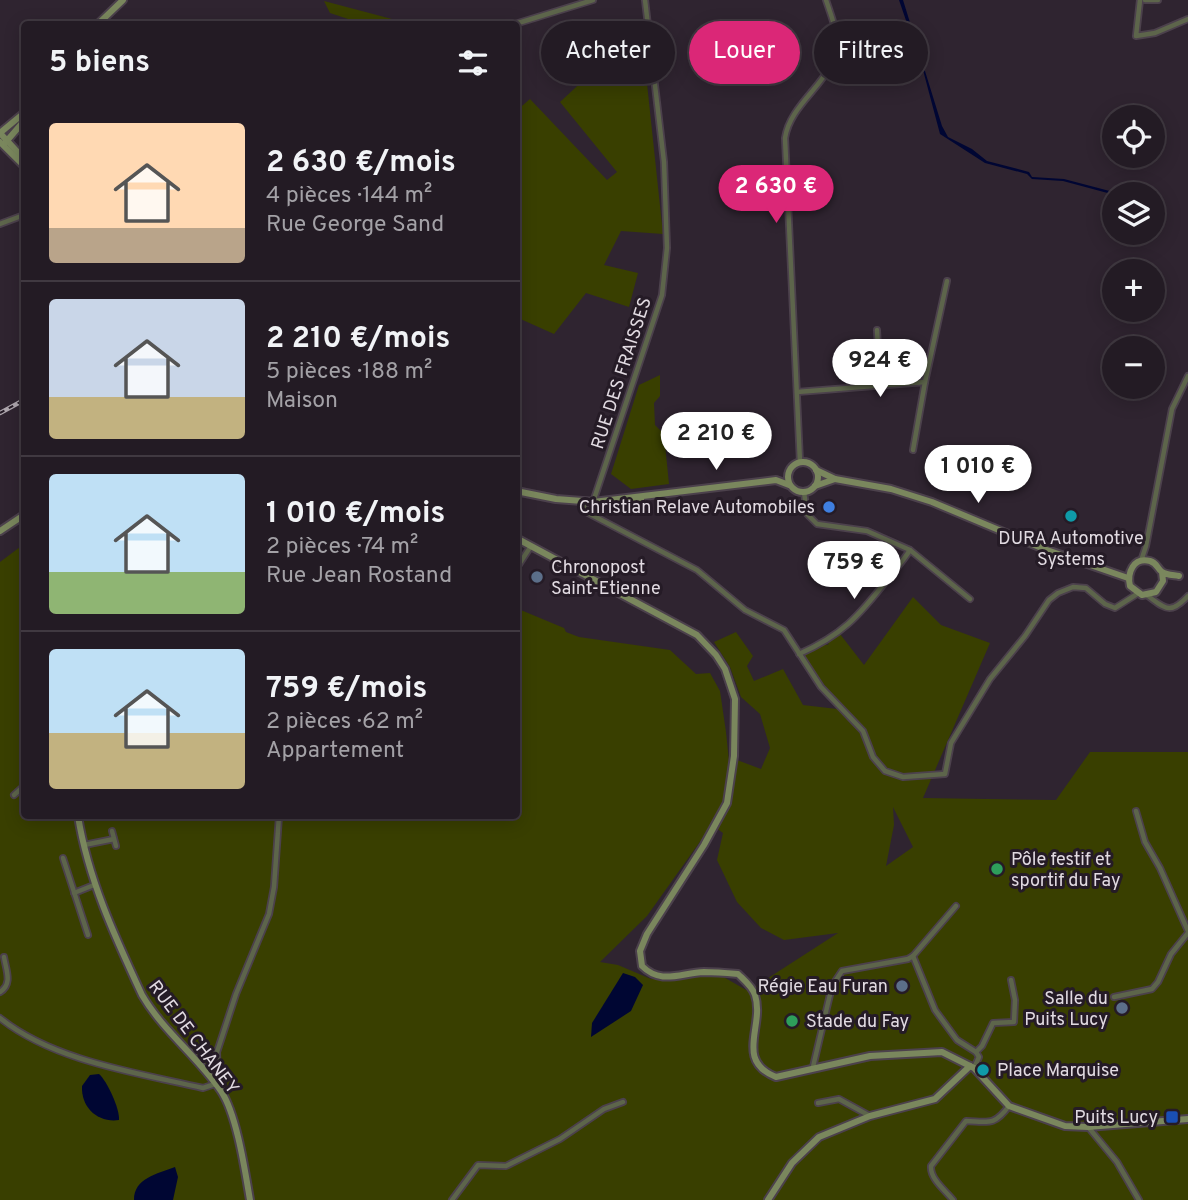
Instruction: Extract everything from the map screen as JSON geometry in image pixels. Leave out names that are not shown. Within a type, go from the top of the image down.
[{"type":"street","points":[[101,21],[123,0]]},
{"type":"street","points":[[520,22],[593,0]]},
{"type":"street","name":"RUE DES FRAISSES","points":[[593,502],[662,295],[665,271],[667,248],[664,162],[645,0]]},
{"type":"street","points":[[800,462],[785,138],[791,117],[824,75],[834,57],[835,29],[826,0]]},
{"type":"street","points":[[1140,0],[1136,36],[1155,33],[1188,19]]},
{"type":"street","points":[[1145,0],[1158,0]]},
{"type":"street","points":[[21,116],[0,133],[3,142],[21,163]]},
{"type":"street","points":[[3,142],[21,124]]},
{"type":"street","points":[[3,142],[21,157]]},
{"type":"street","points":[[0,224],[21,216]]},
{"type":"street","points":[[913,450],[947,281]]},
{"type":"street","points":[[877,330],[880,386]]},
{"type":"street","points":[[1110,571],[1130,569],[1141,561],[1172,409],[1188,376]]},
{"type":"street","points":[[797,392],[925,382]]},
{"type":"street","points":[[1181,389],[1188,391]]},
{"type":"street","points":[[776,480],[800,462]]},
{"type":"street","points":[[800,462],[809,464],[835,480],[891,489],[932,502],[1044,549],[1128,578]]},
{"type":"street","points":[[789,485],[790,470]]},
{"type":"street","points":[[815,486],[818,478],[816,470]]},
{"type":"street","points":[[520,492],[593,502],[776,480],[796,491],[804,492],[835,480]]},
{"type":"street","points":[[804,492],[807,514],[817,524],[867,531],[910,550],[970,599]]},
{"type":"street","points":[[582,502],[589,513],[697,570],[745,610],[784,630],[821,687],[863,731],[873,757],[886,771],[903,777],[945,775],[950,743],[990,679],[1025,636],[1049,600],[1073,587],[1086,588],[1105,604],[1115,608],[1137,594]]},
{"type":"street","points":[[0,531],[21,517]]},
{"type":"street","points":[[520,540],[697,635],[716,655],[730,681],[735,699],[734,756],[727,803],[704,845],[646,934],[640,951],[642,967],[651,975],[665,977],[703,972],[738,974],[755,995],[757,1006],[753,1051],[756,1063],[765,1073],[776,1077],[870,1056],[942,1052],[972,1067],[1009,1106],[1065,1126],[1088,1127],[1188,1119]]},
{"type":"street","points":[[520,563],[531,546]]},
{"type":"street","points":[[1146,546],[1150,561]]},
{"type":"street","points":[[799,654],[827,640],[853,621],[910,550]]},
{"type":"street","points":[[1141,561],[1156,564],[1162,572],[1163,581],[1156,592],[1148,596]]},
{"type":"street","points":[[1128,600],[1130,569]]},
{"type":"street","points":[[1162,572],[1179,576]]},
{"type":"street","points":[[1163,581],[1188,575]]},
{"type":"street","points":[[1130,586],[1137,594],[1148,596],[1163,608],[1171,609],[1180,605],[1188,596]]},
{"type":"street","points":[[1156,592],[1158,603]]},
{"type":"street","points":[[14,795],[21,789]]},
{"type":"street","points":[[1114,997],[1152,989],[1171,954],[1188,932],[1160,868],[1145,842],[1136,811]]},
{"type":"street","name":"RUE DE CHANEY","points":[[79,819],[94,885],[146,1001],[216,1084],[228,1104],[250,1200]]},
{"type":"street","points":[[0,1018],[26,1037],[80,1059],[203,1088],[218,1083],[217,1052],[236,994],[269,914],[274,887],[279,819]]},
{"type":"street","points":[[112,831],[116,846]]},
{"type":"street","points":[[83,845],[114,839]]},
{"type":"street","points":[[63,858],[88,935]]},
{"type":"street","points":[[74,893],[94,885]]},
{"type":"street","points":[[813,1067],[832,986],[842,971],[914,956],[956,906]]},
{"type":"street","points":[[768,1200],[781,1177],[810,1144],[839,1127],[934,1099],[972,1067],[979,1057],[957,1041],[934,1010],[914,956]]},
{"type":"street","points":[[0,992],[6,988],[8,982],[4,957]]},
{"type":"street","points":[[975,1052],[982,1046],[993,1023],[1014,1022],[1015,1000],[1011,980]]},
{"type":"street","points":[[818,1103],[839,1099],[870,1116]]},
{"type":"street","points":[[452,1200],[478,1165],[506,1166],[561,1139],[604,1109],[623,1102]]},
{"type":"street","points":[[953,1200],[930,1173],[931,1166],[966,1121],[991,1122],[999,1119],[1009,1106]]},
{"type":"street","points":[[1088,1127],[1117,1162],[1139,1200]]},
{"type":"green space","points":[[324,1],[401,21],[354,21],[330,13]]},
{"type":"green space","points":[[579,84],[647,84],[663,234],[621,231],[604,265],[638,273],[629,307],[586,293],[554,334],[520,319],[520,108],[530,99],[607,180],[617,172],[560,102]]},
{"type":"green space","points":[[660,375],[660,396],[654,403],[655,425],[664,434],[669,484],[631,489],[611,474],[639,385]]},
{"type":"green space","points":[[21,546],[21,819],[520,819],[520,610],[579,637],[670,650],[696,674],[710,673],[720,691],[726,732],[729,761],[724,803],[709,829],[647,916],[600,962],[618,965],[651,979],[720,975],[748,991],[838,933],[784,940],[761,928],[737,902],[717,860],[723,833],[716,828],[729,805],[737,760],[761,769],[770,748],[760,714],[741,697],[730,667],[714,642],[736,632],[753,656],[747,666],[754,681],[783,669],[803,705],[837,709],[833,703],[836,699],[803,654],[823,644],[828,645],[829,641],[840,634],[864,665],[913,597],[941,625],[990,643],[923,798],[1056,800],[1090,752],[1188,752],[1188,1200],[0,1200],[0,562]],"holes":[[[893,807],[913,847],[886,866],[894,825]]]},
{"type":"water","points":[[899,0],[903,0],[910,21],[906,21]]},
{"type":"water","points":[[928,81],[948,137],[972,149],[987,161],[1029,172],[1032,177],[1064,179],[1102,189],[1102,192],[1063,181],[1032,179],[1027,174],[985,163],[940,134]]},
{"type":"water","points":[[623,973],[635,977],[643,985],[631,1011],[591,1037],[592,1023]]},
{"type":"water","points":[[99,1074],[112,1096],[119,1120],[98,1116],[84,1101],[82,1086],[90,1075]]},
{"type":"water","points":[[175,1167],[178,1177],[173,1200],[134,1200],[142,1182]]},
{"type":"railway","points":[[0,413],[21,402]]},
{"type":"place","name":"Christian Relave Automobiles","points":[[829,507]]},
{"type":"place","name":"DURA Automotive Systems","points":[[1071,516]]},
{"type":"place","name":"Chronopost Saint-Etienne","points":[[537,577]]},
{"type":"place","name":"Pôle festif et sportif du Fay","points":[[997,869]]},
{"type":"place","name":"Régie Eau Furan","points":[[902,986]]},
{"type":"place","name":"Salle du Puits Lucy","points":[[1122,1008]]},
{"type":"place","name":"Stade du Fay","points":[[792,1021]]},
{"type":"place","name":"Place Marquise","points":[[983,1070]]},
{"type":"place","name":"Puits Lucy","points":[[1172,1117]]}]
